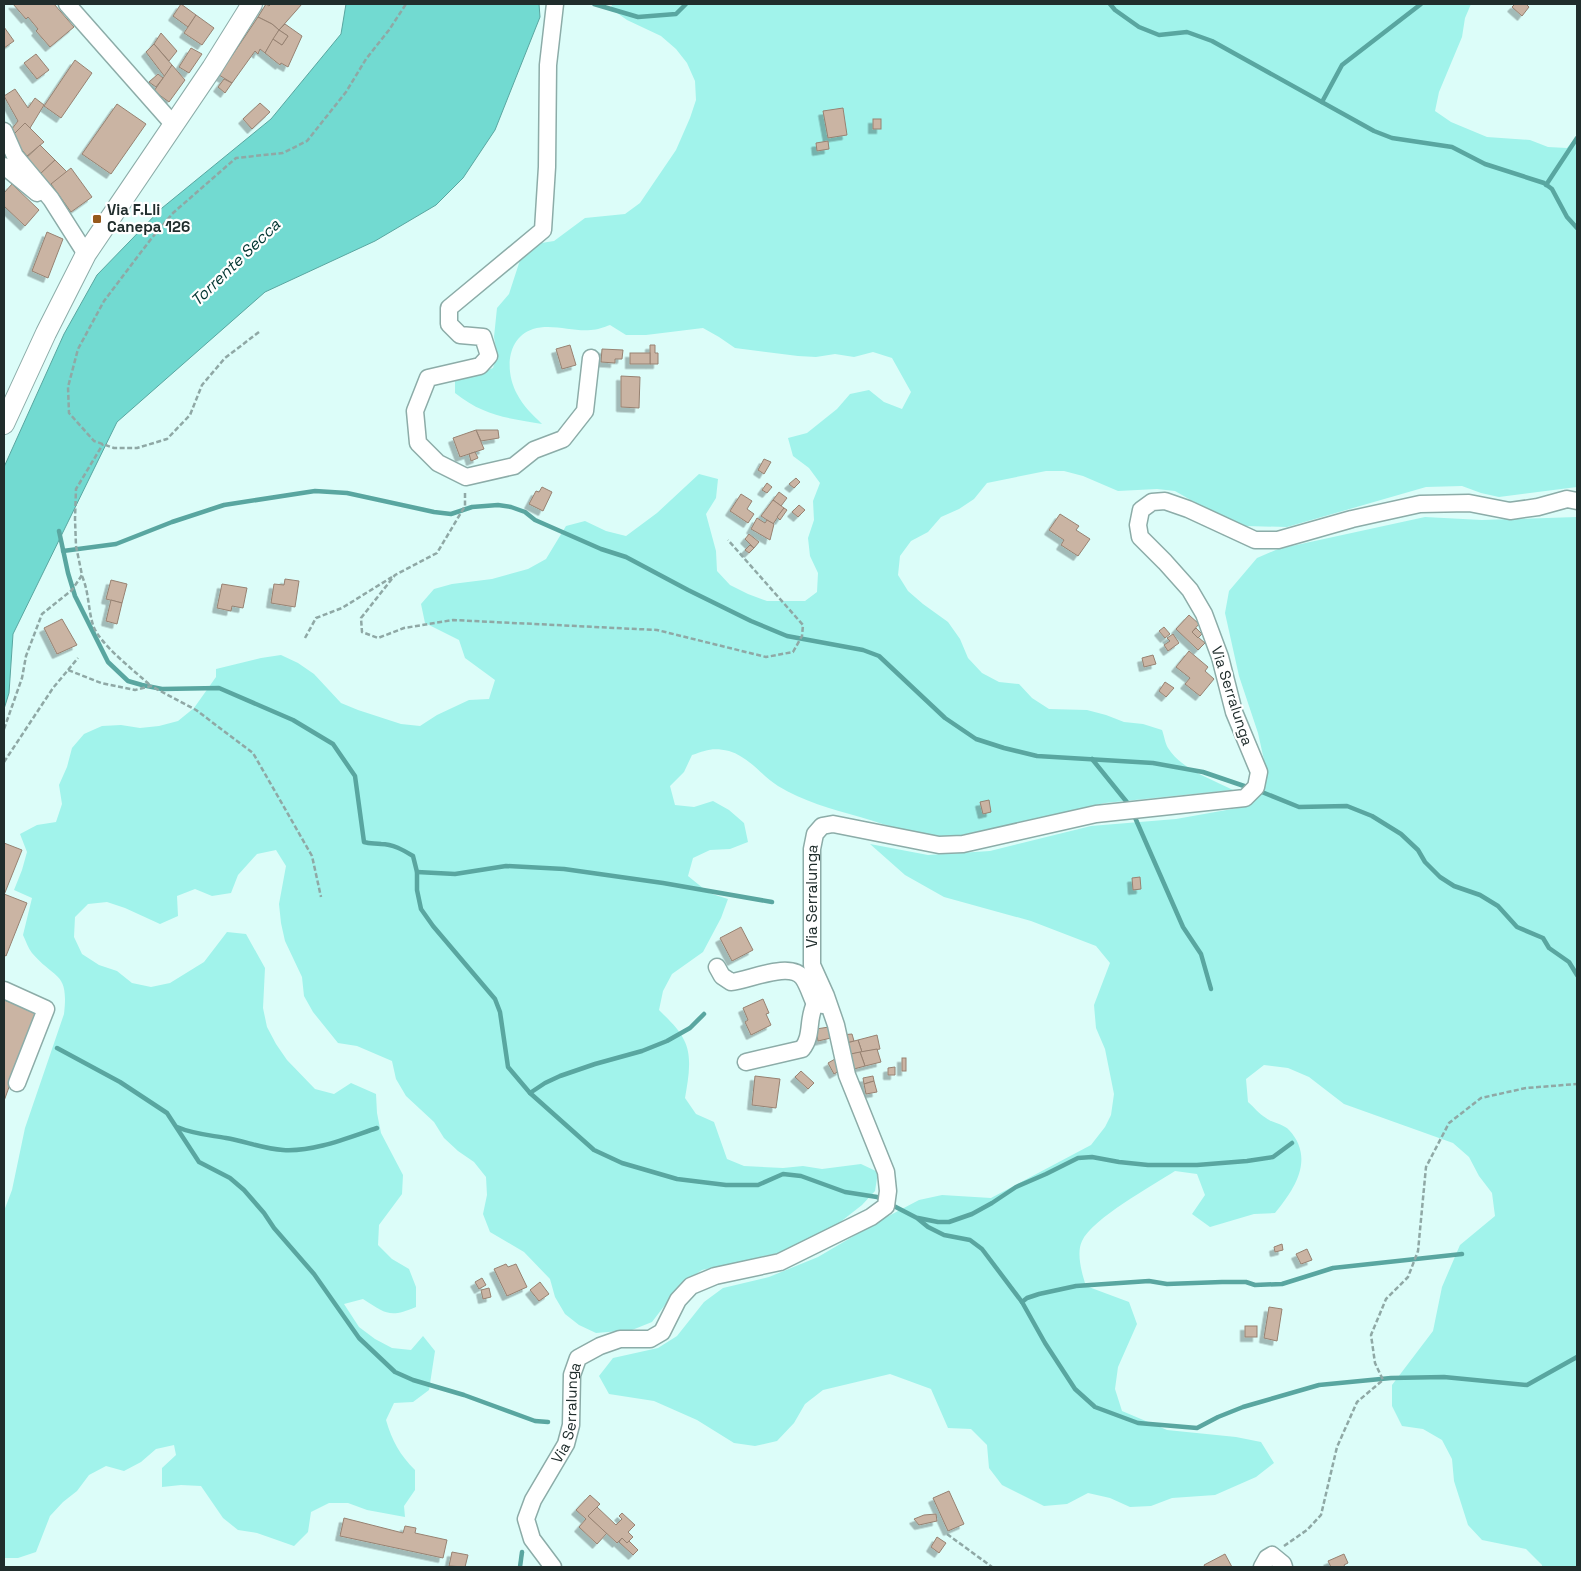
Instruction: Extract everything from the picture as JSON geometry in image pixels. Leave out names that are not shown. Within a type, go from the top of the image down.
[{"type":"main road","points":[[4,424],[46,333],[86,254],[212,68],[252,4]]},
{"type":"street","points":[[67,4],[173,124]]},
{"type":"street","points":[[554,4],[548,65],[547,167],[542,230],[449,308],[449,324],[460,335],[483,337],[489,356],[480,366],[428,378],[416,411],[418,443],[438,464],[466,477],[514,466],[534,450],[563,440],[585,411],[591,358]]},
{"type":"street","points":[[4,131],[15,156],[56,208],[86,254]]},
{"type":"street","points":[[4,166],[56,208]]},
{"type":"street","name":"Via Serralunga","points":[[552,1567],[532,1539],[526,1519],[533,1500],[566,1444],[571,1425],[572,1375],[578,1358],[600,1346],[620,1339],[650,1339],[662,1332],[678,1300],[691,1286],[715,1276],[780,1262],[871,1217],[886,1206],[888,1191],[886,1172],[847,1075],[822,1005],[812,965],[812,849],[815,834],[822,826],[833,824],[939,845],[963,844],[1096,814],[1245,798],[1256,787],[1259,772],[1234,712],[1220,657],[1204,614],[1190,590],[1140,537],[1138,525],[1141,510],[1152,502],[1165,501],[1188,509],[1255,540],[1278,540],[1352,519],[1420,504],[1469,503],[1510,511],[1538,507],[1567,499],[1577,501]]},
{"type":"street","name":"Via Serralunga","points":[[717,967],[722,976],[731,982],[742,981],[762,974],[791,971],[802,977],[822,1005]]},
{"type":"street","points":[[4,990],[46,1008],[17,1083]]},
{"type":"street","points":[[746,1062],[802,1049],[807,1043],[811,1012],[822,1005]]},
{"type":"street","points":[[1267,1561],[1283,1564],[1284,1567]]},
{"type":"path","points":[[259,332],[225,358],[202,385],[190,415],[167,439],[137,448],[114,448],[94,441],[69,413],[68,387],[78,349],[104,300],[151,239],[173,213],[236,158],[283,153],[307,141],[346,92],[366,59],[389,30],[406,4]]},
{"type":"path","points":[[103,444],[76,489],[74,519],[76,546],[82,575],[87,588],[93,626],[105,644],[151,686],[196,710],[253,753],[312,856],[321,897]]},
{"type":"path","points":[[305,638],[316,618],[342,608],[395,575],[437,553],[464,506],[466,477]]},
{"type":"path","points":[[395,575],[361,618],[362,632],[378,638],[404,628],[453,620],[657,630],[766,657],[793,652],[802,636],[803,626],[728,540]]},
{"type":"path","points":[[4,729],[22,678],[26,656],[42,614],[72,590],[82,575]]},
{"type":"path","points":[[4,762],[53,688],[78,658]]},
{"type":"path","points":[[68,670],[101,683],[135,690],[151,686]]},
{"type":"path","points":[[1267,1561],[1307,1530],[1321,1515],[1337,1447],[1357,1402],[1383,1380],[1375,1363],[1371,1335],[1386,1299],[1408,1277],[1418,1251],[1426,1166],[1449,1123],[1481,1098],[1526,1088],[1577,1084]]},
{"type":"path","points":[[947,1534],[992,1567]]},
{"type":"shaded area","points":[[613,4],[1471,4],[1465,18],[1462,37],[1439,92],[1435,111],[1451,122],[1487,137],[1530,140],[1548,147],[1567,148],[1577,136],[1577,487],[1499,497],[1462,486],[1426,487],[1287,527],[1246,526],[1210,511],[1175,491],[1157,489],[1118,491],[1083,476],[1064,471],[1046,471],[987,483],[974,499],[959,509],[941,517],[928,532],[911,541],[900,556],[898,575],[908,591],[948,622],[960,639],[968,658],[982,673],[999,682],[1019,684],[1032,698],[1049,709],[1087,710],[1124,722],[1143,724],[1162,730],[1168,748],[1181,762],[1198,773],[1233,790],[1105,803],[948,838],[904,830],[807,800],[778,786],[743,757],[729,751],[718,749],[692,755],[684,772],[670,786],[675,805],[694,807],[713,801],[729,810],[744,823],[748,842],[730,849],[710,850],[693,858],[688,876],[709,893],[728,899],[721,918],[703,952],[672,974],[663,991],[659,1010],[673,1024],[687,1047],[689,1069],[685,1098],[696,1114],[714,1122],[727,1159],[744,1166],[783,1168],[803,1166],[822,1169],[861,1164],[878,1172],[875,1191],[862,1205],[830,1230],[778,1253],[702,1270],[681,1284],[652,1322],[632,1330],[596,1333],[579,1325],[565,1314],[555,1297],[550,1279],[524,1252],[490,1232],[483,1214],[487,1195],[486,1177],[474,1162],[444,1138],[434,1122],[406,1096],[396,1079],[392,1061],[357,1046],[338,1043],[313,1012],[304,996],[302,977],[285,941],[279,904],[286,866],[276,850],[257,854],[238,875],[231,893],[212,896],[195,889],[177,896],[178,916],[160,924],[107,902],[88,904],[75,917],[74,937],[82,954],[99,965],[117,971],[132,983],[151,987],[170,983],[204,962],[227,932],[246,934],[265,968],[263,1008],[267,1027],[287,1060],[315,1089],[334,1094],[351,1083],[376,1094],[381,1133],[403,1175],[402,1194],[379,1225],[378,1245],[392,1259],[409,1269],[416,1287],[416,1307],[400,1312],[388,1313],[363,1299],[344,1304],[359,1327],[375,1339],[392,1348],[411,1350],[423,1336],[435,1351],[429,1390],[413,1402],[394,1403],[386,1420],[397,1447],[415,1470],[415,1490],[404,1506],[405,1517],[367,1510],[348,1503],[329,1503],[311,1512],[308,1532],[294,1546],[257,1533],[238,1530],[223,1518],[201,1486],[181,1485],[162,1487],[162,1468],[176,1455],[174,1445],[156,1449],[141,1462],[124,1471],[106,1466],[89,1475],[77,1491],[50,1516],[36,1552],[18,1558],[4,1558],[4,1211],[12,1190],[25,1128],[64,1014],[65,1000],[64,990],[59,977],[32,953],[23,935],[32,898],[14,890],[27,852],[20,834],[37,825],[56,822],[62,804],[59,785],[67,767],[72,748],[84,734],[102,726],[121,725],[140,728],[178,721],[194,708],[216,677],[216,669],[281,655],[298,663],[314,674],[341,703],[401,724],[420,726],[437,715],[469,700],[489,699],[495,680],[465,658],[459,640],[425,623],[421,604],[434,589],[452,584],[492,579],[528,569],[546,559],[566,526],[585,521],[606,531],[626,536],[657,513],[699,474],[718,479],[716,498],[706,514],[716,551],[717,571],[730,585],[767,601],[805,601],[817,592],[818,573],[810,556],[808,538],[814,520],[813,501],[820,483],[809,468],[793,456],[788,438],[807,433],[837,409],[850,394],[869,390],[884,402],[902,409],[911,392],[892,358],[873,352],[854,357],[835,354],[816,357],[798,356],[735,348],[703,328],[646,335],[626,335],[610,325],[596,330],[540,327],[524,333],[517,340],[510,357],[513,385],[522,402],[542,424],[496,415],[476,407],[455,393],[455,374],[475,375],[493,368],[497,355],[494,337],[497,308],[509,294],[521,257],[535,244],[554,241],[585,218],[625,214],[640,203],[676,150],[690,118],[696,100],[695,81],[687,63],[676,49],[661,36],[627,20],[610,8]]},
{"type":"shaded area","points":[[1425,517],[1482,520],[1577,517],[1577,1567],[1542,1567],[1526,1549],[1482,1540],[1468,1525],[1454,1481],[1452,1459],[1442,1440],[1423,1429],[1402,1426],[1392,1406],[1392,1385],[1433,1331],[1442,1287],[1460,1245],[1495,1216],[1492,1193],[1479,1176],[1469,1157],[1453,1143],[1344,1104],[1309,1077],[1288,1068],[1264,1065],[1246,1079],[1248,1102],[1263,1116],[1289,1130],[1301,1151],[1299,1173],[1295,1184],[1275,1213],[1254,1214],[1210,1227],[1192,1214],[1205,1195],[1197,1174],[1175,1171],[1098,1222],[1088,1232],[1080,1246],[1081,1270],[1086,1286],[1129,1302],[1137,1324],[1118,1367],[1115,1389],[1122,1411],[1167,1430],[1236,1437],[1261,1442],[1274,1463],[1256,1477],[1215,1495],[1172,1498],[1151,1506],[1130,1507],[1110,1498],[1088,1493],[1067,1504],[1044,1506],[1002,1485],[989,1468],[987,1445],[971,1429],[948,1428],[931,1389],[890,1374],[823,1390],[805,1404],[794,1423],[777,1441],[755,1446],[734,1443],[697,1420],[654,1401],[609,1394],[599,1376],[613,1358],[658,1348],[677,1336],[704,1302],[723,1288],[769,1277],[818,1257],[919,1200],[942,1195],[991,1198],[1091,1145],[1105,1127],[1111,1115],[1114,1094],[1105,1049],[1096,1028],[1094,1005],[1110,963],[1096,946],[1031,921],[944,897],[905,875],[870,844],[928,855],[990,851],[1091,826],[1176,819],[1249,806],[1264,791],[1266,769],[1258,733],[1239,676],[1225,613],[1229,591],[1257,558],[1278,549]]},
{"type":"water","name":"Torrente Secca","points":[[346,4],[539,4],[540,17],[495,130],[463,178],[436,205],[375,241],[265,292],[117,422],[13,634],[9,693],[4,709],[4,467],[64,334],[97,275],[162,208],[271,119],[341,34]]},
{"type":"building","points":[[13,4],[54,4],[74,27],[50,47],[36,31],[38,29],[28,17],[26,19]]},
{"type":"building","points":[[181,4],[196,15],[188,27],[173,16]]},
{"type":"building","points":[[266,4],[269,6],[271,4],[302,4],[279,30],[258,17]]},
{"type":"building","points":[[1515,4],[1526,4],[1529,7],[1522,16],[1512,7]]},
{"type":"building","points":[[196,15],[214,28],[202,45],[184,33]]},
{"type":"building","points":[[258,17],[279,30],[265,53],[260,49],[258,54],[255,51],[232,83],[219,75]]},
{"type":"building","points":[[285,24],[302,36],[288,67],[281,63],[280,65],[265,53],[273,39],[282,45],[288,36],[279,30]]},
{"type":"building","points":[[4,27],[14,41],[4,48]]},
{"type":"building","points":[[279,30],[288,36],[282,45],[273,39]]},
{"type":"building","points":[[161,33],[177,51],[169,61],[154,44]]},
{"type":"building","points":[[154,44],[172,65],[165,77],[146,52]]},
{"type":"building","points":[[191,48],[202,54],[189,73],[179,67]]},
{"type":"building","points":[[36,54],[49,70],[37,79],[24,63]]},
{"type":"building","points":[[75,60],[92,73],[61,118],[44,106]]},
{"type":"building","points":[[172,65],[185,80],[169,102],[154,91]]},
{"type":"building","points":[[158,74],[163,78],[156,87],[149,82]]},
{"type":"building","points":[[224,79],[232,83],[225,93],[218,87]]},
{"type":"building","points":[[15,89],[28,108],[35,98],[44,105],[30,128],[25,123],[11,137],[8,134],[18,121],[4,96]]},
{"type":"building","points":[[260,103],[270,112],[252,129],[243,119]]},
{"type":"building","points":[[117,104],[146,124],[111,174],[82,154]]},
{"type":"building","points":[[843,108],[847,135],[828,138],[823,111]]},
{"type":"building","points":[[873,119],[881,119],[881,129],[873,129]]},
{"type":"building","points":[[25,123],[44,142],[27,156],[11,137]]},
{"type":"building","points":[[828,141],[829,149],[817,151],[816,143]]},
{"type":"building","points":[[40,145],[55,160],[39,175],[24,160]]},
{"type":"building","points":[[55,160],[67,172],[50,186],[39,175]]},
{"type":"building","points":[[71,168],[92,197],[71,212],[51,184]]},
{"type":"building","points":[[12,184],[39,210],[25,226],[4,206],[4,193]]},
{"type":"building","points":[[47,232],[63,239],[48,278],[32,271]]},
{"type":"building","points":[[570,345],[576,365],[562,369],[556,349]]},
{"type":"building","points":[[650,345],[655,345],[655,353],[658,353],[658,364],[650,364]]},
{"type":"building","points":[[602,349],[623,350],[622,359],[615,359],[615,363],[601,362]]},
{"type":"building","points":[[630,353],[650,353],[650,364],[630,364]]},
{"type":"building","points":[[621,376],[640,377],[639,408],[621,407]]},
{"type":"building","points":[[476,430],[498,430],[499,438],[481,441]]},
{"type":"building","points":[[476,430],[484,449],[460,457],[453,438]]},
{"type":"building","points":[[475,452],[478,458],[471,461],[469,454]]},
{"type":"building","points":[[764,459],[771,462],[764,474],[758,470]]},
{"type":"building","points":[[796,478],[800,482],[794,488],[789,484]]},
{"type":"building","points":[[767,483],[772,487],[767,493],[762,490]]},
{"type":"building","points":[[542,487],[552,492],[543,511],[529,504],[536,491],[539,492]]},
{"type":"building","points":[[779,492],[787,498],[781,506],[773,500]]},
{"type":"building","points":[[741,494],[752,501],[747,509],[754,514],[748,523],[730,511]]},
{"type":"building","points":[[773,500],[784,508],[773,524],[761,516]]},
{"type":"building","points":[[799,505],[805,510],[798,517],[792,512]]},
{"type":"building","points":[[784,508],[787,510],[780,520],[777,517]]},
{"type":"building","points":[[1060,514],[1079,526],[1076,530],[1090,539],[1078,556],[1061,545],[1064,540],[1049,530]]},
{"type":"building","points":[[757,518],[765,523],[767,520],[774,524],[770,540],[751,529]]},
{"type":"building","points":[[749,534],[759,542],[754,548],[745,539]]},
{"type":"building","points":[[750,545],[754,548],[749,553],[745,550]]},
{"type":"building","points":[[285,579],[299,581],[295,607],[271,603],[274,584],[284,585]]},
{"type":"building","points":[[111,580],[127,584],[122,603],[106,599]]},
{"type":"building","points":[[222,584],[247,588],[243,608],[232,606],[231,611],[217,608]]},
{"type":"building","points":[[111,600],[122,603],[117,624],[106,621]]},
{"type":"building","points":[[1189,615],[1199,624],[1192,632],[1205,643],[1198,650],[1176,629]]},
{"type":"building","points":[[62,619],[77,645],[57,654],[44,628]]},
{"type":"building","points":[[1164,627],[1170,634],[1165,638],[1159,631]]},
{"type":"building","points":[[1196,628],[1202,634],[1198,638],[1192,632]]},
{"type":"building","points":[[1173,634],[1179,643],[1168,651],[1164,645],[1170,641],[1167,638]]},
{"type":"building","points":[[1189,651],[1208,667],[1205,671],[1214,679],[1200,696],[1185,684],[1190,678],[1176,667]]},
{"type":"building","points":[[1153,655],[1156,664],[1144,667],[1142,658]]},
{"type":"building","points":[[1165,682],[1174,688],[1166,697],[1159,691]]},
{"type":"building","points":[[989,800],[991,812],[983,814],[980,802]]},
{"type":"building","points":[[4,843],[22,850],[4,895]]},
{"type":"building","points":[[1140,877],[1141,889],[1133,890],[1132,878]]},
{"type":"building","points":[[4,894],[27,903],[6,956],[4,955]]},
{"type":"building","points":[[741,927],[753,950],[732,961],[720,938]]},
{"type":"building","points":[[763,999],[769,1013],[766,1014],[771,1025],[751,1035],[745,1022],[748,1020],[743,1008]]},
{"type":"building","points":[[4,1000],[36,1012],[4,1101]]},
{"type":"building","points":[[829,1027],[831,1038],[818,1041],[816,1029]]},
{"type":"building","points":[[852,1034],[854,1041],[843,1044],[841,1035]]},
{"type":"building","points":[[877,1035],[880,1049],[862,1052],[858,1040]]},
{"type":"building","points":[[858,1040],[862,1052],[846,1055],[843,1044]]},
{"type":"building","points":[[877,1049],[881,1062],[865,1066],[860,1052]]},
{"type":"building","points":[[860,1052],[865,1066],[854,1069],[846,1055]]},
{"type":"building","points":[[902,1058],[906,1058],[906,1071],[902,1071]]},
{"type":"building","points":[[835,1059],[841,1070],[834,1074],[828,1063]]},
{"type":"building","points":[[895,1067],[895,1075],[888,1075],[888,1068]]},
{"type":"building","points":[[801,1071],[814,1083],[808,1089],[795,1077]]},
{"type":"building","points":[[755,1076],[780,1079],[776,1108],[752,1105]]},
{"type":"building","points":[[873,1076],[874,1081],[864,1084],[863,1078]]},
{"type":"building","points":[[874,1081],[877,1092],[866,1094],[864,1084]]},
{"type":"building","points":[[1282,1244],[1283,1250],[1275,1252],[1274,1247]]},
{"type":"building","points":[[1307,1249],[1312,1260],[1301,1264],[1296,1254]]},
{"type":"building","points":[[506,1264],[508,1267],[516,1264],[527,1287],[507,1296],[494,1269]]},
{"type":"building","points":[[482,1278],[486,1285],[479,1289],[475,1282]]},
{"type":"building","points":[[540,1282],[549,1294],[539,1301],[530,1290]]},
{"type":"building","points":[[489,1288],[491,1297],[483,1299],[481,1290]]},
{"type":"building","points":[[1269,1307],[1282,1309],[1277,1341],[1264,1338]]},
{"type":"building","points":[[1245,1326],[1257,1326],[1257,1337],[1245,1337]]},
{"type":"building","points":[[949,1491],[964,1524],[948,1531],[933,1498]]},
{"type":"building","points":[[590,1495],[600,1504],[588,1516],[607,1533],[597,1544],[579,1527],[586,1519],[576,1510]]},
{"type":"building","points":[[597,1507],[616,1525],[622,1519],[619,1516],[622,1513],[635,1525],[628,1532],[633,1537],[627,1543],[622,1538],[617,1543],[588,1516]]},
{"type":"building","points":[[936,1514],[937,1521],[919,1525],[914,1519],[924,1515]]},
{"type":"building","points":[[344,1518],[403,1533],[405,1526],[416,1528],[415,1533],[447,1540],[443,1558],[340,1536]]},
{"type":"building","points":[[937,1537],[946,1543],[939,1553],[931,1547]]},
{"type":"building","points":[[622,1538],[627,1543],[629,1541],[638,1550],[633,1555],[619,1542]]},
{"type":"building","points":[[452,1552],[468,1555],[465,1567],[449,1566]]},
{"type":"building","points":[[1225,1554],[1232,1567],[1205,1567],[1204,1565]]},
{"type":"building","points":[[1344,1554],[1348,1563],[1344,1565],[1345,1567],[1331,1567],[1328,1561]]},
{"type":"waterway","points":[[594,4],[638,17],[676,14],[686,4]]},
{"type":"waterway","points":[[1110,4],[1115,10],[1139,27],[1159,35],[1187,32],[1212,41],[1374,131],[1392,138],[1452,147],[1485,164],[1544,183],[1552,189],[1567,217],[1577,228]]},
{"type":"waterway","points":[[1322,102],[1342,65],[1421,4]]},
{"type":"waterway","points":[[1546,185],[1577,138]]},
{"type":"waterway","points":[[63,551],[116,544],[172,522],[224,505],[315,491],[347,493],[451,514],[472,507],[498,505],[511,507],[525,512],[535,520],[601,549],[626,557],[751,621],[787,636],[863,650],[879,656],[945,718],[976,739],[1037,756],[1153,763],[1203,772],[1250,788]]},
{"type":"waterway","points":[[59,531],[75,596],[108,662],[128,681],[162,689],[219,688],[293,720],[333,744],[355,776],[364,842],[390,845],[413,856],[417,872],[417,890],[421,909],[433,926],[495,999],[500,1012],[508,1067],[530,1093],[594,1150],[622,1163],[677,1179],[726,1185],[758,1185],[783,1174],[801,1176],[845,1192],[877,1197],[883,1200]]},
{"type":"waterway","points":[[1092,759],[1130,806]]},
{"type":"waterway","points":[[1257,790],[1299,807],[1347,806],[1372,816],[1401,834],[1418,850],[1425,862],[1440,877],[1454,886],[1480,895],[1498,906],[1517,927],[1543,938],[1549,948],[1569,962],[1577,975]]},
{"type":"waterway","points":[[1133,813],[1183,927],[1201,954],[1211,989]]},
{"type":"waterway","points":[[417,872],[455,874],[506,866],[564,869],[663,883],[772,902]]},
{"type":"waterway","points":[[530,1093],[560,1076],[642,1051],[667,1041],[690,1028],[704,1014]]},
{"type":"waterway","points":[[57,1048],[120,1082],[167,1113],[199,1162],[230,1178],[244,1190],[314,1274],[359,1338],[395,1372],[413,1380],[464,1395],[535,1421],[548,1422]]},
{"type":"waterway","points":[[177,1127],[195,1133],[283,1150],[318,1147],[377,1128]]},
{"type":"waterway","points":[[918,1218],[949,1222],[972,1214],[1016,1187],[1078,1158],[1092,1157],[1148,1165],[1197,1165],[1273,1157],[1292,1143]]},
{"type":"waterway","points":[[890,1204],[944,1235],[970,1240],[982,1249],[1022,1302],[1045,1343],[1075,1389],[1095,1407],[1138,1423],[1197,1428],[1243,1407],[1319,1385],[1391,1378],[1444,1377],[1527,1385],[1577,1357]]},
{"type":"waterway","points":[[1022,1302],[1039,1294],[1076,1286],[1149,1281],[1167,1284],[1222,1282],[1246,1282],[1255,1285],[1282,1284],[1333,1268],[1462,1254]]},
{"type":"waterway","points":[[520,1567],[522,1552]]},
{"type":"place","name":"Via F.Lli Canepa 126","points":[[97,219]]}]
